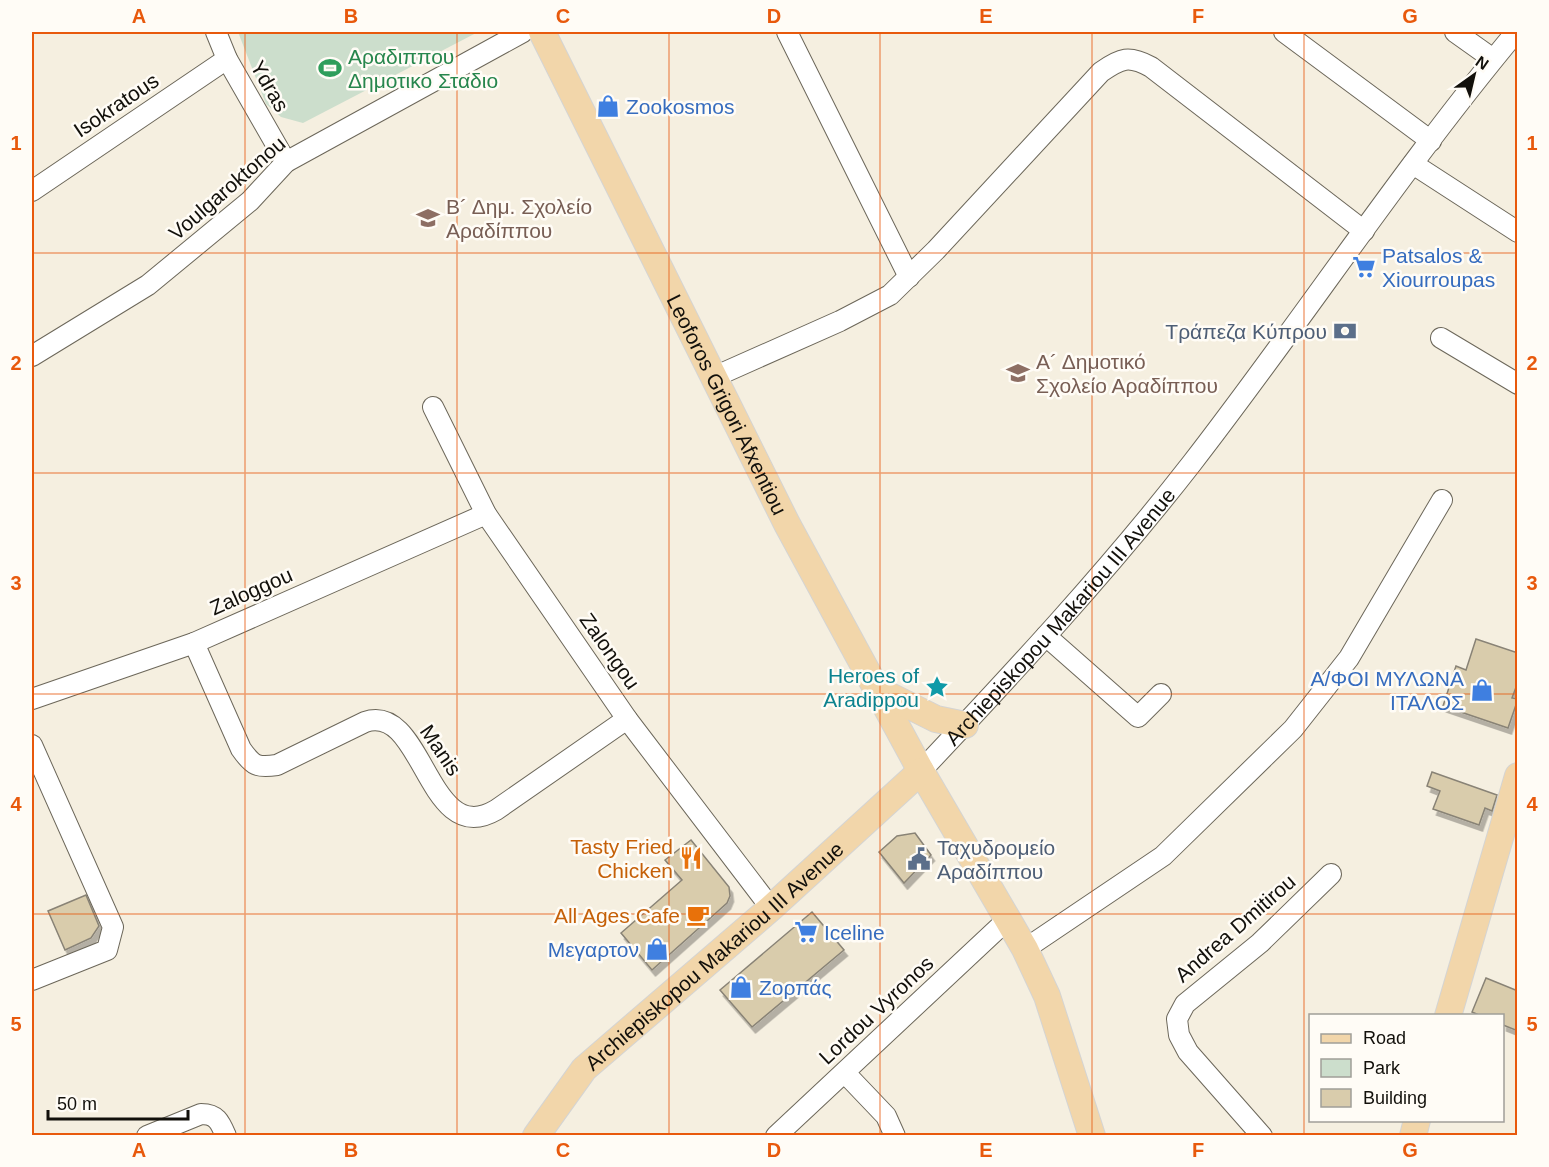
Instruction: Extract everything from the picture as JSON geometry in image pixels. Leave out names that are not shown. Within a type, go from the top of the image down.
[{"type":"main road","name":"Leoforos Grigori Afxentiou","points":[[542,32],[787,524],[921,771],[1025,949],[1047,996],[1092,1136]]},
{"type":"main road","points":[[878,690],[936,719],[965,725]]},
{"type":"main road","name":"Archiepiskopou Makariou III Avenue","points":[[536,1136],[584,1069],[771,908],[921,771]]},
{"type":"main road","points":[[1449,1014],[1518,776]]},
{"type":"street","name":"Ydras","points":[[216,32],[227,58],[286,162]]},
{"type":"street","name":"Voulgaroktonou","points":[[32,356],[148,285],[250,201],[286,162],[523,32]]},
{"type":"street","points":[[787,32],[909,277]]},
{"type":"street","points":[[1284,32],[1431,141]]},
{"type":"street","points":[[1455,32],[1493,59]]},
{"type":"street","name":"Archiepiskopou Makariou III Avenue","points":[[921,771],[1046,636],[1192,462],[1413,164],[1516,32]]},
{"type":"street","name":"Isokratous","points":[[32,191],[227,58]]},
{"type":"street","points":[[714,376],[890,295],[936,250],[1101,72],[1125,59],[1138,60],[1151,67],[1364,231]]},
{"type":"street","points":[[1413,164],[1518,232]]},
{"type":"street","points":[[1441,338],[1518,384]]},
{"type":"street","name":"Zalongou","points":[[433,407],[486,514],[627,718],[771,908]]},
{"type":"street","points":[[1025,949],[1163,856],[1293,729],[1349,658],[1442,500]]},
{"type":"street","name":"Zaloggou","points":[[32,699],[194,643],[486,514]]},
{"type":"street","points":[[1046,636],[1138,717],[1161,694]]},
{"type":"street","name":"Manis","points":[[194,643],[241,749],[253,763],[261,767],[277,765],[365,722],[379,720],[397,728],[450,808],[464,816],[486,815],[496,810],[627,718]]},
{"type":"street","points":[[32,745],[113,927],[107,950],[32,980]]},
{"type":"street","name":"Andrea Dmitirou","points":[[1262,1136],[1188,1052],[1179,1035],[1177,1019],[1185,1004],[1260,943],[1331,874]]},
{"type":"street","name":"Lordou Vyronos","points":[[776,1136],[1008,919]]},
{"type":"street","points":[[844,1073],[886,1116],[895,1136]]},
{"type":"street","points":[[147,1136],[201,1114],[211,1114],[219,1120],[226,1136]]},
{"type":"green space","name":"Αραδιππου Δημοτικο Σταδιο","points":[[238,32],[478,32],[303,123],[281,117],[266,104]]},
{"type":"building","name":"Α/ΦΟΙ ΜΥΛΩΝΑ ΙΤΑΛΟΣ","points":[[1476,639],[1518,653],[1518,682],[1512,698],[1518,699],[1508,728],[1443,706],[1456,666],[1466,670]]},
{"type":"building","points":[[1432,772],[1497,795],[1492,811],[1485,808],[1479,825],[1433,809],[1440,791],[1427,786]]},
{"type":"building","points":[[915,833],[931,855],[904,883],[879,852],[897,836]]},
{"type":"building","points":[[691,840],[729,887],[730,896],[727,903],[652,970],[621,933],[682,880],[665,860]]},
{"type":"building","points":[[86,895],[99,926],[91,938],[65,950],[48,911]]},
{"type":"building","points":[[812,912],[844,950],[752,1027],[720,990]]},
{"type":"building","points":[[1486,978],[1518,991],[1518,1031],[1504,1025],[1504,1014],[1472,1012]]},
{"type":"place","name":"Αραδιππου Δημοτικο Σταδιο","points":[[330,68]]},
{"type":"place","name":"Zookosmos","points":[[608,106]]},
{"type":"place","name":"Β´ Δημ. Σχολείο Αραδίππου","points":[[428,218]]},
{"type":"place","name":"Patsalos & Xiourroupas","points":[[1364,267]]},
{"type":"place","name":"Τράπεζα Κύπρου","points":[[1345,331]]},
{"type":"place","name":"Α´ Δημοτικό Σχολείο Αραδίππου","points":[[1018,373]]},
{"type":"place","name":"Heroes of Aradippou","points":[[937,687]]},
{"type":"place","name":"Α/ΦΟΙ ΜΥΛΩΝΑ ΙΤΑΛΟΣ","points":[[1482,690]]},
{"type":"place","name":"Tasty Fried Chicken","points":[[691,858]]},
{"type":"place","name":"Ταχυδρομείο Αραδίππου","points":[[919,859]]},
{"type":"place","name":"All Ages Cafe","points":[[698,915]]},
{"type":"place","name":"Iceline","points":[[806,932]]},
{"type":"place","name":"Μεγαρτον","points":[[657,949]]},
{"type":"place","name":"Ζορπάς","points":[[741,987]]}]
